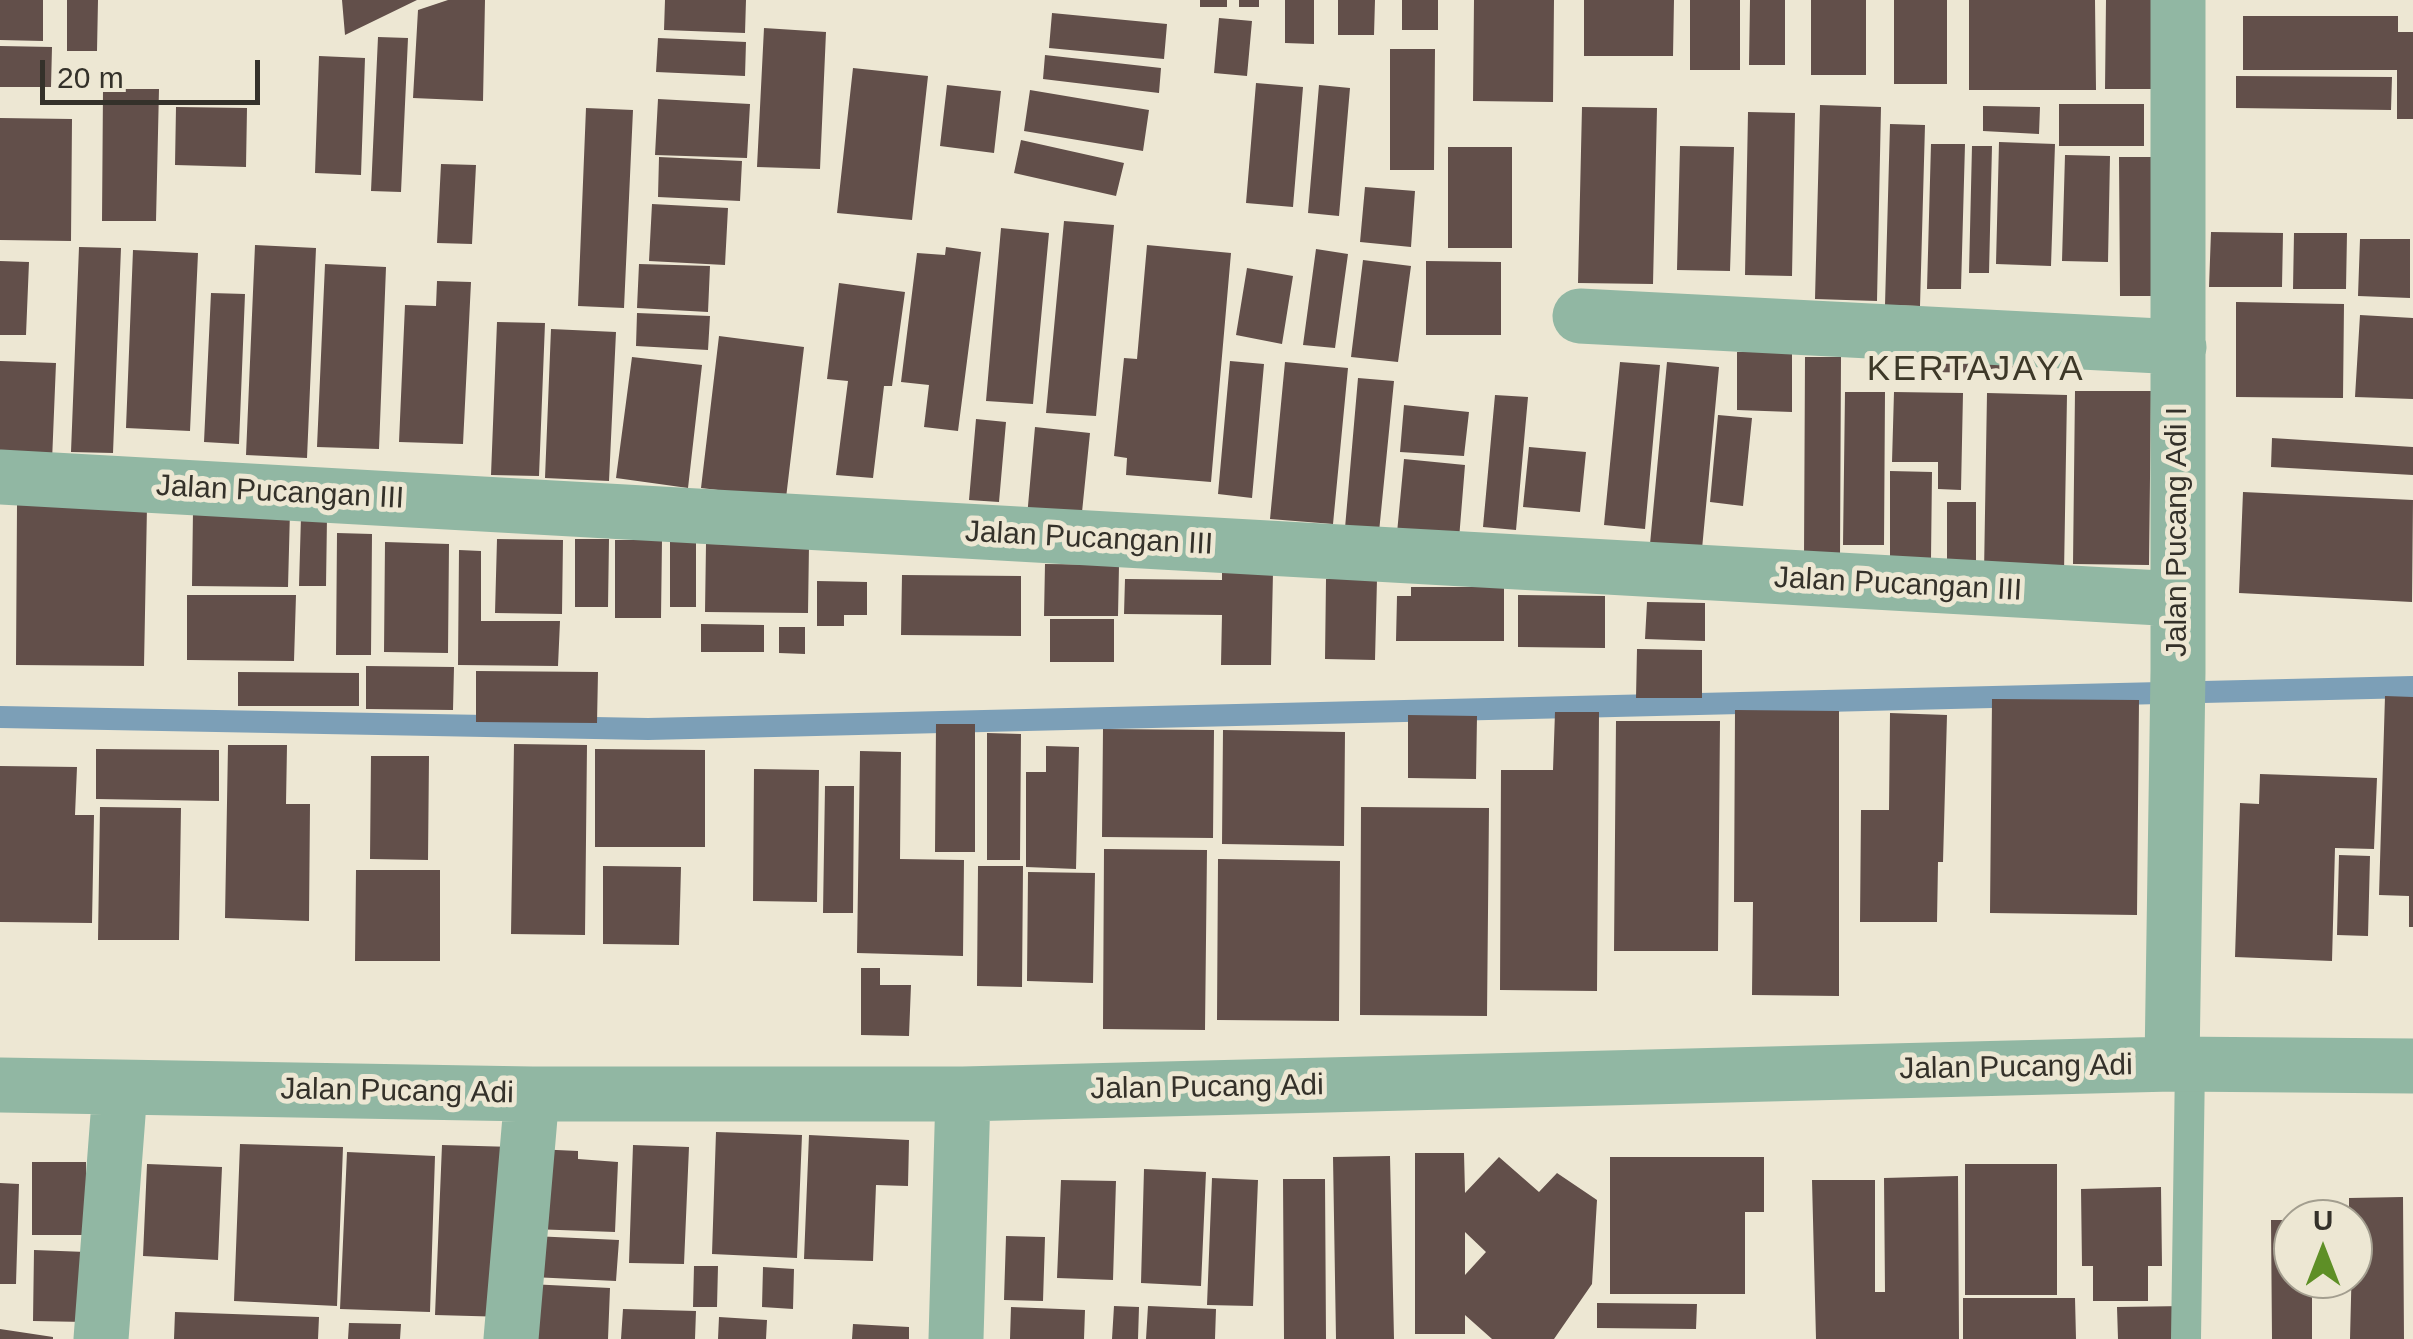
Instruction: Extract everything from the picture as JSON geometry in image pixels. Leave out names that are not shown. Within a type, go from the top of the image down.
[{"type":"street","name":"Jalan Pucang Adi I","points":[[2178,0],[2181,1064]]},
{"type":"street","points":[[1580,316],[2179,347]]},
{"type":"street","name":"Jalan Pucangan III","points":[[0,477],[2178,600]]},
{"type":"street","name":"Jalan Pucang Adi","points":[[0,1085],[532,1094],[963,1094],[2181,1064],[2413,1066]]},
{"type":"street","points":[[101,1339],[120,1089]]},
{"type":"street","points":[[511,1339],[532,1094]]},
{"type":"street","points":[[956,1339],[963,1094]]},
{"type":"lane","points":[[2181,1064],[2186,1339]]},
{"type":"building","points":[[0,0],[43,0],[43,41],[0,40]]},
{"type":"building","points":[[67,0],[98,0],[97,51],[67,51]]},
{"type":"building","points":[[342,0],[417,0],[345,35]]},
{"type":"building","points":[[448,0],[485,0],[483,101],[413,98],[418,10]]},
{"type":"building","points":[[665,0],[746,0],[745,33],[664,30]]},
{"type":"building","points":[[1200,0],[1227,0],[1227,7],[1200,7]]},
{"type":"building","points":[[1239,0],[1259,0],[1259,7],[1239,7]]},
{"type":"building","points":[[1285,0],[1314,0],[1314,44],[1285,43]]},
{"type":"building","points":[[1338,0],[1375,0],[1374,35],[1338,35]]},
{"type":"building","points":[[1402,0],[1438,0],[1438,30],[1402,30]]},
{"type":"building","points":[[1474,0],[1554,0],[1553,102],[1473,101]]},
{"type":"building","points":[[1584,0],[1674,0],[1673,56],[1584,56]]},
{"type":"building","points":[[1690,0],[1740,0],[1740,70],[1690,70]]},
{"type":"building","points":[[1750,0],[1785,0],[1785,65],[1749,65]]},
{"type":"building","points":[[1811,0],[1866,0],[1866,75],[1811,75]]},
{"type":"building","points":[[1894,0],[1947,0],[1947,84],[1894,84]]},
{"type":"building","points":[[1969,0],[2095,0],[2096,90],[1969,90]]},
{"type":"building","points":[[2106,0],[2160,0],[2160,89],[2105,89]]},
{"type":"building","points":[[1052,13],[1167,24],[1164,59],[1049,48]]},
{"type":"building","points":[[2243,16],[2398,16],[2398,32],[2413,32],[2413,119],[2397,119],[2397,70],[2243,70]]},
{"type":"building","points":[[1219,18],[1252,21],[1247,76],[1214,73]]},
{"type":"building","points":[[764,28],[826,32],[820,169],[757,167]]},
{"type":"building","points":[[378,37],[408,38],[401,192],[371,191]]},
{"type":"building","points":[[658,38],[746,42],[745,76],[656,72]]},
{"type":"building","points":[[0,46],[52,47],[51,87],[0,87]]},
{"type":"building","points":[[1390,49],[1435,49],[1434,170],[1390,170]]},
{"type":"building","points":[[1045,55],[1161,68],[1159,93],[1043,79]]},
{"type":"building","points":[[319,56],[365,58],[361,175],[315,173]]},
{"type":"building","points":[[853,68],[928,76],[912,220],[837,213]]},
{"type":"building","points":[[2236,76],[2392,77],[2391,110],[2236,108]]},
{"type":"building","points":[[1256,83],[1303,87],[1293,207],[1246,203]]},
{"type":"building","points":[[947,85],[1001,91],[994,153],[940,146]]},
{"type":"building","points":[[1319,85],[1350,88],[1339,216],[1308,213]]},
{"type":"building","points":[[103,89],[159,89],[156,221],[102,221]]},
{"type":"building","points":[[1030,90],[1149,110],[1143,151],[1024,131]]},
{"type":"building","points":[[658,99],[750,104],[747,158],[655,155]]},
{"type":"building","points":[[2059,104],[2144,104],[2144,146],[2059,146]]},
{"type":"building","points":[[1820,105],[1881,107],[1877,301],[1815,299]]},
{"type":"building","points":[[1983,106],[2040,107],[2039,134],[1983,131]]},
{"type":"building","points":[[176,107],[247,108],[246,167],[175,165]]},
{"type":"building","points":[[1582,107],[1657,108],[1653,284],[1578,283]]},
{"type":"building","points":[[586,108],[633,110],[624,308],[578,306]]},
{"type":"building","points":[[1748,112],[1795,113],[1792,276],[1745,275]]},
{"type":"building","points":[[0,118],[72,119],[71,241],[0,240]]},
{"type":"building","points":[[1890,124],[1925,125],[1920,306],[1885,305]]},
{"type":"building","points":[[1021,140],[1124,163],[1116,196],[1014,173]]},
{"type":"building","points":[[1999,142],[2055,144],[2051,266],[1996,264]]},
{"type":"building","points":[[1931,144],[1965,144],[1961,289],[1927,289]]},
{"type":"building","points":[[1680,146],[1734,147],[1730,271],[1677,270]]},
{"type":"building","points":[[1972,146],[1992,146],[1989,273],[1969,273]]},
{"type":"building","points":[[1448,147],[1512,147],[1512,248],[1448,248]]},
{"type":"building","points":[[2065,155],[2110,156],[2108,262],[2062,261]]},
{"type":"building","points":[[659,157],[742,161],[740,201],[658,197]]},
{"type":"building","points":[[2119,157],[2153,157],[2155,296],[2120,296]]},
{"type":"building","points":[[441,164],[476,165],[472,244],[437,243]]},
{"type":"building","points":[[1365,187],[1415,191],[1411,247],[1360,242]]},
{"type":"building","points":[[652,204],[728,208],[725,265],[649,261]]},
{"type":"building","points":[[1064,221],[1114,225],[1096,416],[1046,413]]},
{"type":"building","points":[[1001,228],[1049,233],[1033,404],[986,401]]},
{"type":"building","points":[[2211,232],[2283,233],[2282,287],[2209,287]]},
{"type":"building","points":[[2294,233],[2347,233],[2346,289],[2293,289]]},
{"type":"building","points":[[2360,239],[2410,239],[2410,298],[2358,296]]},
{"type":"building","points":[[255,245],[316,248],[307,458],[246,455]]},
{"type":"building","points":[[1147,245],[1231,253],[1211,482],[1126,475],[1127,458],[1114,456],[1124,358],[1137,359]]},
{"type":"building","points":[[79,247],[121,248],[113,453],[71,452]]},
{"type":"building","points":[[946,247],[981,252],[958,431],[924,427],[929,385],[901,382],[917,253],[945,255]]},
{"type":"building","points":[[1316,249],[1348,254],[1335,348],[1303,345]]},
{"type":"building","points":[[133,250],[198,253],[190,431],[126,428]]},
{"type":"building","points":[[1363,260],[1411,266],[1398,362],[1351,357]]},
{"type":"building","points":[[0,261],[29,262],[26,335],[0,335]]},
{"type":"building","points":[[1426,261],[1501,262],[1501,335],[1426,335]]},
{"type":"building","points":[[325,264],[386,267],[379,449],[317,447]]},
{"type":"building","points":[[639,264],[710,266],[708,312],[637,308]]},
{"type":"building","points":[[1247,268],[1293,276],[1282,344],[1236,335]]},
{"type":"building","points":[[437,281],[471,282],[463,444],[399,442],[405,305],[436,306]]},
{"type":"building","points":[[839,283],[905,292],[892,386],[884,386],[873,478],[836,475],[848,381],[827,379]]},
{"type":"building","points":[[211,293],[245,294],[239,444],[204,442]]},
{"type":"building","points":[[2236,302],[2344,304],[2343,398],[2236,397]]},
{"type":"building","points":[[637,313],[710,316],[708,350],[636,346]]},
{"type":"building","points":[[2360,315],[2413,318],[2413,399],[2355,397]]},
{"type":"building","points":[[497,322],[545,323],[539,476],[491,475]]},
{"type":"building","points":[[551,329],[616,332],[609,481],[545,478]]},
{"type":"building","points":[[719,336],[804,347],[786,498],[701,488]]},
{"type":"building","points":[[1737,352],[1792,352],[1792,412],[1737,410]]},
{"type":"building","points":[[1918,353],[2017,355],[2017,373],[1918,372]]},
{"type":"building","points":[[632,357],[702,365],[688,488],[616,478]]},
{"type":"building","points":[[1805,357],[1841,357],[1840,556],[1804,556]]},
{"type":"building","points":[[0,361],[56,363],[52,461],[0,459]]},
{"type":"building","points":[[1230,361],[1264,364],[1252,498],[1218,494]]},
{"type":"building","points":[[1285,362],[1348,368],[1333,524],[1270,519]]},
{"type":"building","points":[[1620,362],[1660,365],[1645,529],[1604,525]]},
{"type":"building","points":[[1667,362],[1719,367],[1702,549],[1650,544]]},
{"type":"building","points":[[1358,378],[1394,381],[1379,532],[1345,528]]},
{"type":"building","points":[[2075,391],[2151,391],[2149,565],[2073,564]]},
{"type":"building","points":[[1845,392],[1885,392],[1884,545],[1843,545]]},
{"type":"building","points":[[1894,392],[1963,393],[1961,490],[1938,489],[1938,462],[1892,462]]},
{"type":"building","points":[[1987,393],[2067,395],[2064,573],[1984,573]]},
{"type":"building","points":[[1495,395],[1528,397],[1516,530],[1483,527]]},
{"type":"building","points":[[1404,405],[1469,412],[1464,456],[1400,452]]},
{"type":"building","points":[[1718,415],[1752,418],[1743,506],[1710,502]]},
{"type":"building","points":[[976,419],[1006,422],[999,502],[969,500]]},
{"type":"building","points":[[1035,427],[1090,433],[1081,522],[1027,517]]},
{"type":"building","points":[[2272,438],[2413,447],[2413,475],[2271,467]]},
{"type":"building","points":[[1529,447],[1586,452],[1580,512],[1523,507]]},
{"type":"building","points":[[1404,459],[1465,465],[1459,539],[1397,533]]},
{"type":"building","points":[[1890,471],[1932,472],[1931,559],[1890,559]]},
{"type":"building","points":[[2243,492],[2413,500],[2412,602],[2239,593]]},
{"type":"building","points":[[1947,502],[1976,502],[1976,563],[1947,563]]},
{"type":"building","points":[[17,505],[147,506],[144,666],[16,665]]},
{"type":"building","points":[[193,510],[290,511],[288,587],[192,586]]},
{"type":"building","points":[[301,516],[327,517],[326,586],[299,586]]},
{"type":"building","points":[[337,533],[372,534],[371,655],[336,655]]},
{"type":"building","points":[[497,539],[563,540],[562,614],[495,613]]},
{"type":"building","points":[[575,539],[609,539],[608,607],[575,607]]},
{"type":"building","points":[[670,539],[696,539],[696,607],[670,607]]},
{"type":"building","points":[[615,540],[662,540],[661,618],[615,618]]},
{"type":"building","points":[[385,542],[449,544],[448,653],[384,652]]},
{"type":"building","points":[[706,544],[809,545],[808,613],[705,612]]},
{"type":"building","points":[[459,550],[481,551],[481,621],[560,621],[558,666],[458,665]]},
{"type":"building","points":[[1045,564],[1119,565],[1118,616],[1044,616]]},
{"type":"building","points":[[1222,572],[1273,572],[1271,665],[1221,665],[1222,615],[1124,614],[1125,579],[1222,580]]},
{"type":"building","points":[[902,575],[1021,576],[1021,636],[901,635]]},
{"type":"building","points":[[1326,579],[1377,579],[1375,660],[1325,659]]},
{"type":"building","points":[[817,581],[867,582],[867,615],[844,615],[844,626],[817,626]]},
{"type":"building","points":[[1411,587],[1504,587],[1504,641],[1396,641],[1397,596],[1411,596]]},
{"type":"building","points":[[187,595],[296,595],[294,661],[187,660]]},
{"type":"building","points":[[1518,595],[1605,596],[1605,648],[1518,647]]},
{"type":"building","points":[[1647,602],[1705,603],[1705,641],[1645,639]]},
{"type":"building","points":[[1050,619],[1114,619],[1114,662],[1050,662]]},
{"type":"building","points":[[701,624],[764,625],[764,652],[701,652]]},
{"type":"building","points":[[779,627],[805,627],[805,654],[779,653]]},
{"type":"building","points":[[1637,649],[1702,650],[1702,698],[1636,698]]},
{"type":"building","points":[[366,666],[454,667],[453,710],[366,709]]},
{"type":"building","points":[[476,671],[598,672],[597,723],[476,722]]},
{"type":"building","points":[[238,672],[359,673],[359,706],[238,706]]},
{"type":"building","points":[[2385,696],[2413,697],[2413,927],[2409,927],[2409,896],[2379,895]]},
{"type":"building","points":[[1992,699],[2139,700],[2137,915],[1990,913]]},
{"type":"building","points":[[1735,710],[1839,711],[1839,996],[1752,995],[1753,902],[1734,902]]},
{"type":"building","points":[[1555,712],[1599,712],[1597,991],[1500,990],[1501,770],[1553,770]]},
{"type":"building","points":[[1890,713],[1947,715],[1943,862],[1938,862],[1937,922],[1860,922],[1861,810],[1889,810]]},
{"type":"building","points":[[1408,715],[1477,716],[1476,779],[1408,778]]},
{"type":"building","points":[[1616,721],[1720,721],[1718,951],[1614,951]]},
{"type":"building","points":[[936,724],[975,724],[975,852],[935,852]]},
{"type":"building","points":[[1103,729],[1214,730],[1213,838],[1102,837]]},
{"type":"building","points":[[1223,730],[1345,732],[1344,846],[1222,844]]},
{"type":"building","points":[[987,733],[1021,734],[1020,860],[987,860]]},
{"type":"building","points":[[514,744],[587,745],[585,935],[511,934]]},
{"type":"building","points":[[228,745],[287,745],[286,804],[310,804],[309,921],[225,918]]},
{"type":"building","points":[[1046,746],[1079,747],[1076,869],[1026,867],[1026,772],[1046,772]]},
{"type":"building","points":[[96,749],[219,750],[219,801],[96,799]]},
{"type":"building","points":[[595,749],[705,750],[705,847],[595,847]]},
{"type":"building","points":[[860,751],[901,752],[900,859],[964,860],[963,956],[857,953]]},
{"type":"building","points":[[371,756],[429,756],[428,860],[370,859]]},
{"type":"building","points":[[0,766],[77,767],[75,815],[94,815],[92,923],[0,922]]},
{"type":"building","points":[[754,769],[819,770],[817,902],[753,901]]},
{"type":"building","points":[[2260,774],[2377,778],[2374,849],[2335,848],[2332,961],[2235,957],[2240,803],[2259,804]]},
{"type":"building","points":[[825,786],[854,786],[853,913],[823,913]]},
{"type":"building","points":[[100,807],[181,808],[179,940],[98,940]]},
{"type":"building","points":[[1361,807],[1489,808],[1487,1016],[1360,1015]]},
{"type":"building","points":[[1104,849],[1207,850],[1205,1030],[1103,1029]]},
{"type":"building","points":[[2339,855],[2370,856],[2368,936],[2337,935]]},
{"type":"building","points":[[1218,859],[1340,861],[1339,1021],[1217,1020]]},
{"type":"building","points":[[603,866],[681,867],[679,945],[603,944]]},
{"type":"building","points":[[978,866],[1023,866],[1022,987],[977,986]]},
{"type":"building","points":[[356,870],[440,870],[440,961],[355,961]]},
{"type":"building","points":[[1028,872],[1095,873],[1093,983],[1027,981]]},
{"type":"building","points":[[861,968],[880,968],[880,985],[911,985],[909,1036],[861,1035]]},
{"type":"building","points":[[716,1132],[802,1135],[797,1258],[712,1254]]},
{"type":"building","points":[[809,1135],[909,1140],[908,1186],[876,1185],[873,1261],[804,1259]]},
{"type":"building","points":[[240,1144],[343,1147],[337,1306],[234,1301]]},
{"type":"building","points":[[442,1145],[514,1147],[508,1317],[435,1315]]},
{"type":"building","points":[[633,1145],[689,1147],[684,1264],[629,1263]]},
{"type":"building","points":[[535,1149],[578,1151],[578,1159],[618,1162],[615,1232],[532,1229]]},
{"type":"building","points":[[347,1152],[435,1156],[430,1312],[340,1309]]},
{"type":"building","points":[[1415,1153],[1464,1153],[1465,1193],[1499,1157],[1539,1192],[1557,1173],[1597,1200],[1592,1284],[1554,1339],[1492,1339],[1465,1315],[1465,1334],[1415,1334]],"holes":[[[1465,1232],[1486,1252],[1465,1275]]]},
{"type":"building","points":[[1390,1156],[1394,1339],[1336,1339],[1333,1157]]},
{"type":"building","points":[[1610,1157],[1764,1157],[1764,1212],[1745,1212],[1745,1294],[1610,1294]]},
{"type":"building","points":[[32,1162],[86,1162],[86,1235],[32,1235]]},
{"type":"building","points":[[147,1164],[222,1167],[218,1260],[143,1256]]},
{"type":"building","points":[[1965,1164],[2057,1164],[2057,1295],[1965,1295]]},
{"type":"building","points":[[1144,1169],[1206,1172],[1201,1286],[1141,1283]]},
{"type":"building","points":[[1958,1176],[1959,1339],[1816,1339],[1812,1180],[1875,1180],[1875,1292],[1885,1292],[1884,1178]]},
{"type":"building","points":[[1212,1178],[1258,1180],[1253,1306],[1207,1305]]},
{"type":"building","points":[[1283,1179],[1325,1179],[1326,1339],[1284,1339]]},
{"type":"building","points":[[1061,1180],[1116,1181],[1113,1280],[1057,1278]]},
{"type":"building","points":[[0,1183],[19,1184],[16,1284],[0,1284]]},
{"type":"building","points":[[2161,1187],[2162,1266],[2148,1266],[2148,1301],[2093,1301],[2093,1266],[2082,1266],[2081,1189]]},
{"type":"building","points":[[2403,1197],[2404,1339],[2350,1339],[2351,1299],[2373,1299],[2373,1199],[2349,1198]]},
{"type":"building","points":[[2273,1220],[2273,1299],[2312,1299],[2312,1339],[2272,1339]]},
{"type":"building","points":[[533,1236],[619,1240],[616,1281],[532,1277]]},
{"type":"building","points":[[1006,1236],[1045,1237],[1043,1301],[1004,1300]]},
{"type":"building","points":[[34,1250],[86,1252],[85,1322],[33,1321]]},
{"type":"building","points":[[694,1266],[718,1266],[717,1307],[693,1307]]},
{"type":"building","points":[[763,1267],[794,1269],[793,1309],[762,1307]]},
{"type":"building","points":[[529,1284],[610,1288],[608,1339],[528,1339]]},
{"type":"building","points":[[1963,1298],[2075,1298],[2076,1339],[1963,1339]]},
{"type":"building","points":[[1597,1303],[1697,1304],[1696,1329],[1597,1328]]},
{"type":"building","points":[[1114,1306],[1139,1307],[1138,1339],[1112,1339]]},
{"type":"building","points":[[1148,1306],[1216,1309],[1215,1339],[1146,1339]]},
{"type":"building","points":[[2185,1306],[2185,1339],[2118,1339],[2117,1307]]},
{"type":"building","points":[[1011,1307],[1085,1310],[1084,1339],[1010,1339]]},
{"type":"building","points":[[623,1309],[696,1311],[695,1339],[621,1339]]},
{"type":"building","points":[[175,1312],[319,1317],[318,1339],[174,1339]]},
{"type":"building","points":[[719,1317],[767,1320],[766,1339],[718,1339]]},
{"type":"building","points":[[349,1323],[401,1324],[400,1339],[348,1339]]},
{"type":"building","points":[[853,1324],[909,1327],[909,1339],[852,1339]]},
{"type":"building","points":[[0,1329],[53,1337],[53,1339],[0,1339]]},
{"type":"waterway","points":[[0,717],[648,729],[2413,687]]},
{"type":"district","name":"KERTAJAYA","points":[[1976,370]]}]
